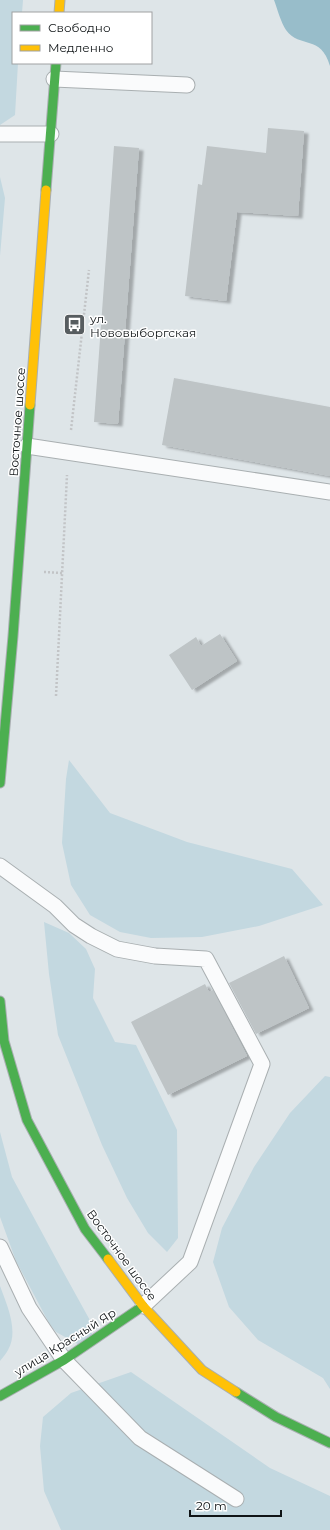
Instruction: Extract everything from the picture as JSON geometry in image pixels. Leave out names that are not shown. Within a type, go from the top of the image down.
[{"type":"main road","points":[[59,12],[60,0]]},
{"type":"main road","name":"Восточное шоссе","points":[[0,783],[10,637],[28,446],[56,64]]},
{"type":"main road","name":"Восточное шоссе","points":[[0,1001],[4,1041],[27,1120],[85,1229],[143,1306],[202,1370],[276,1417],[330,1443]]},
{"type":"main road","points":[[0,1049],[27,1120]]},
{"type":"main road","name":"улица Красный Яр","points":[[0,1396],[64,1360],[143,1306]]},
{"type":"lane","points":[[54,79],[187,84]]},
{"type":"lane","points":[[0,134],[51,134]]},
{"type":"lane","points":[[28,446],[330,492]]},
{"type":"lane","points":[[0,866],[55,906],[74,925],[91,936],[117,949],[155,956],[206,959],[262,1064],[190,1262],[143,1306]]},
{"type":"lane","points":[[0,1247],[29,1308],[64,1360],[140,1438],[236,1499]]},
{"type":"path","points":[[56,696],[68,452],[89,270]]},
{"type":"shaded area","points":[[0,0],[23,0],[22,12],[12,12],[12,64],[18,64],[15,115],[0,125]]},
{"type":"shaded area","points":[[0,177],[5,198],[0,256]]},
{"type":"shaded area","points":[[69,760],[110,813],[187,842],[292,869],[323,905],[259,926],[202,937],[151,938],[120,932],[90,915],[71,885],[62,843],[66,779]]},
{"type":"shaded area","points":[[44,922],[69,933],[86,949],[95,969],[93,998],[115,1042],[136,1045],[177,1130],[178,1238],[167,1252],[148,1233],[127,1198],[102,1145],[58,1035],[49,974]]},
{"type":"shaded area","points":[[325,1076],[330,1077],[330,1389],[323,1378],[258,1340],[229,1307],[213,1262],[222,1228],[254,1167],[290,1113]]},
{"type":"shaded area","points":[[0,1132],[12,1177],[92,1324],[92,1342],[83,1347],[56,1332],[49,1323],[16,1261],[0,1217]]},
{"type":"shaded area","points":[[0,1286],[11,1318],[12,1335],[8,1350],[0,1361]]},
{"type":"shaded area","points":[[131,1372],[270,1468],[330,1496],[330,1530],[61,1530],[44,1491],[40,1446],[43,1417],[71,1393]]},
{"type":"water","points":[[274,0],[330,0],[330,66],[326,56],[321,50],[310,43],[292,36],[286,30]]},
{"type":"building","points":[[268,128],[304,131],[298,216],[237,212],[226,301],[185,296],[198,184],[202,185],[207,146],[266,153]]},
{"type":"building","points":[[114,146],[139,148],[118,424],[94,422]]},
{"type":"building","points":[[174,378],[330,407],[330,476],[162,445]]},
{"type":"building","points":[[220,634],[237,661],[192,690],[169,655],[196,637],[201,646]]},
{"type":"building","points":[[284,956],[309,1008],[256,1034],[229,983]]},
{"type":"building","points":[[205,984],[209,992],[213,990],[247,1056],[168,1095],[131,1022]]},
{"type":"traffic: fast","points":[[46,190],[56,64]]},
{"type":"traffic: fast","points":[[0,783],[13,636],[30,405]]},
{"type":"traffic: fast","points":[[0,1001],[4,1041],[27,1120],[85,1229],[108,1259]]},
{"type":"traffic: fast","points":[[0,1396],[64,1360],[143,1306]]},
{"type":"traffic: fast","points":[[236,1392],[276,1417],[330,1443]]},
{"type":"traffic: slow","points":[[59,12],[60,0]]},
{"type":"traffic: slow","points":[[30,405],[46,190]]},
{"type":"traffic: slow","points":[[108,1259],[143,1306],[202,1370],[236,1392]]},
{"type":"place","name":"ул. Нововыборгская","points":[[74,325]]}]
